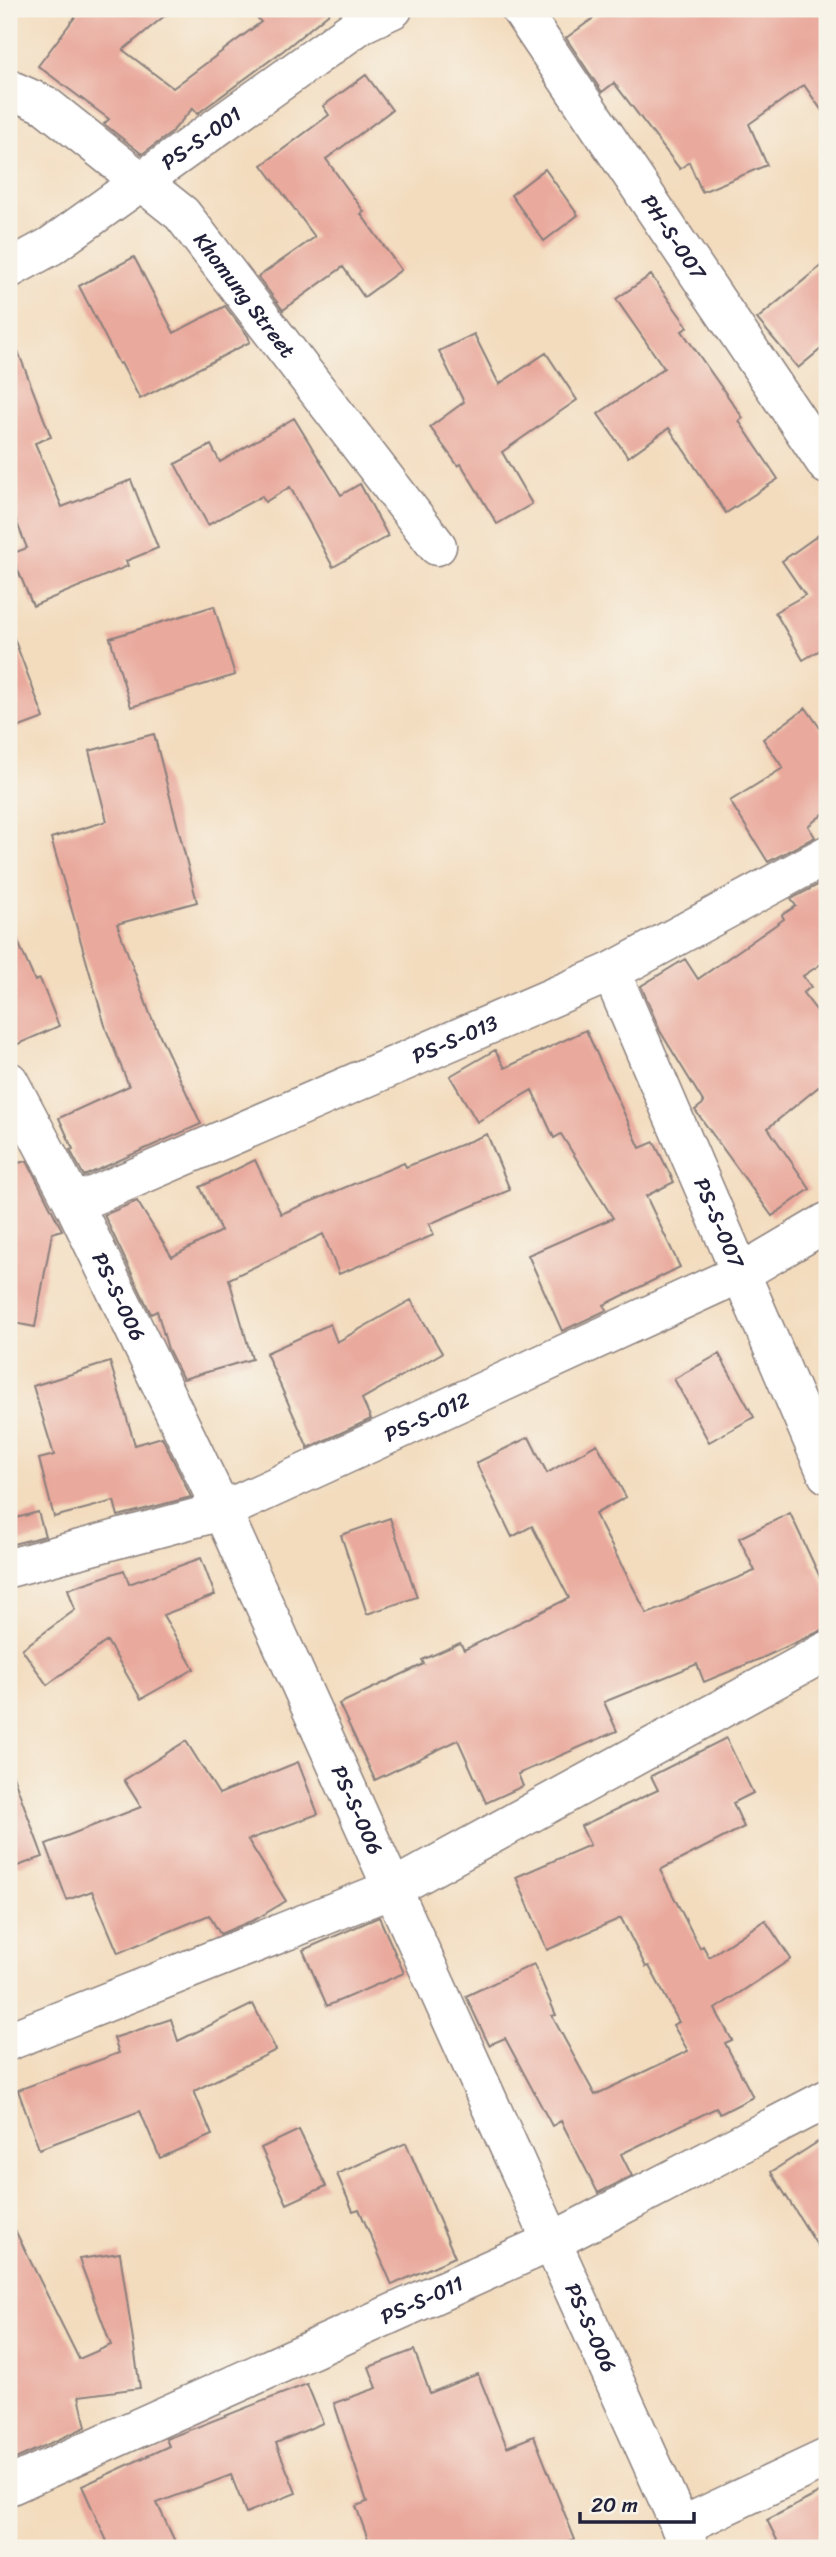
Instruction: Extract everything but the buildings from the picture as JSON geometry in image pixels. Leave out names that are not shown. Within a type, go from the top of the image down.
[{"type":"street","name":"PS-S-001","points":[[9,270],[51,246],[362,24],[393,9]]},
{"type":"street","name":"PH-S-007","points":[[520,9],[827,465]]},
{"type":"street","name":"Khomung Street","points":[[9,89],[45,105],[182,214],[437,546]]},
{"type":"street","name":"PS-S-013","points":[[74,1204],[611,972],[827,855]]},
{"type":"street","name":"PS-S-007","points":[[611,972],[827,1474]]},
{"type":"street","name":"PS-S-006","points":[[9,1081],[74,1204],[222,1511],[685,2538]]},
{"type":"street","name":"PS-S-012","points":[[9,1568],[222,1511],[741,1273],[827,1222]]},
{"type":"street","points":[[9,2041],[394,1888],[827,1651]]},
{"type":"street","name":"PS-S-011","points":[[9,2486],[553,2241],[827,2099]]},
{"type":"street","points":[[685,2538],[827,2458]]}]
